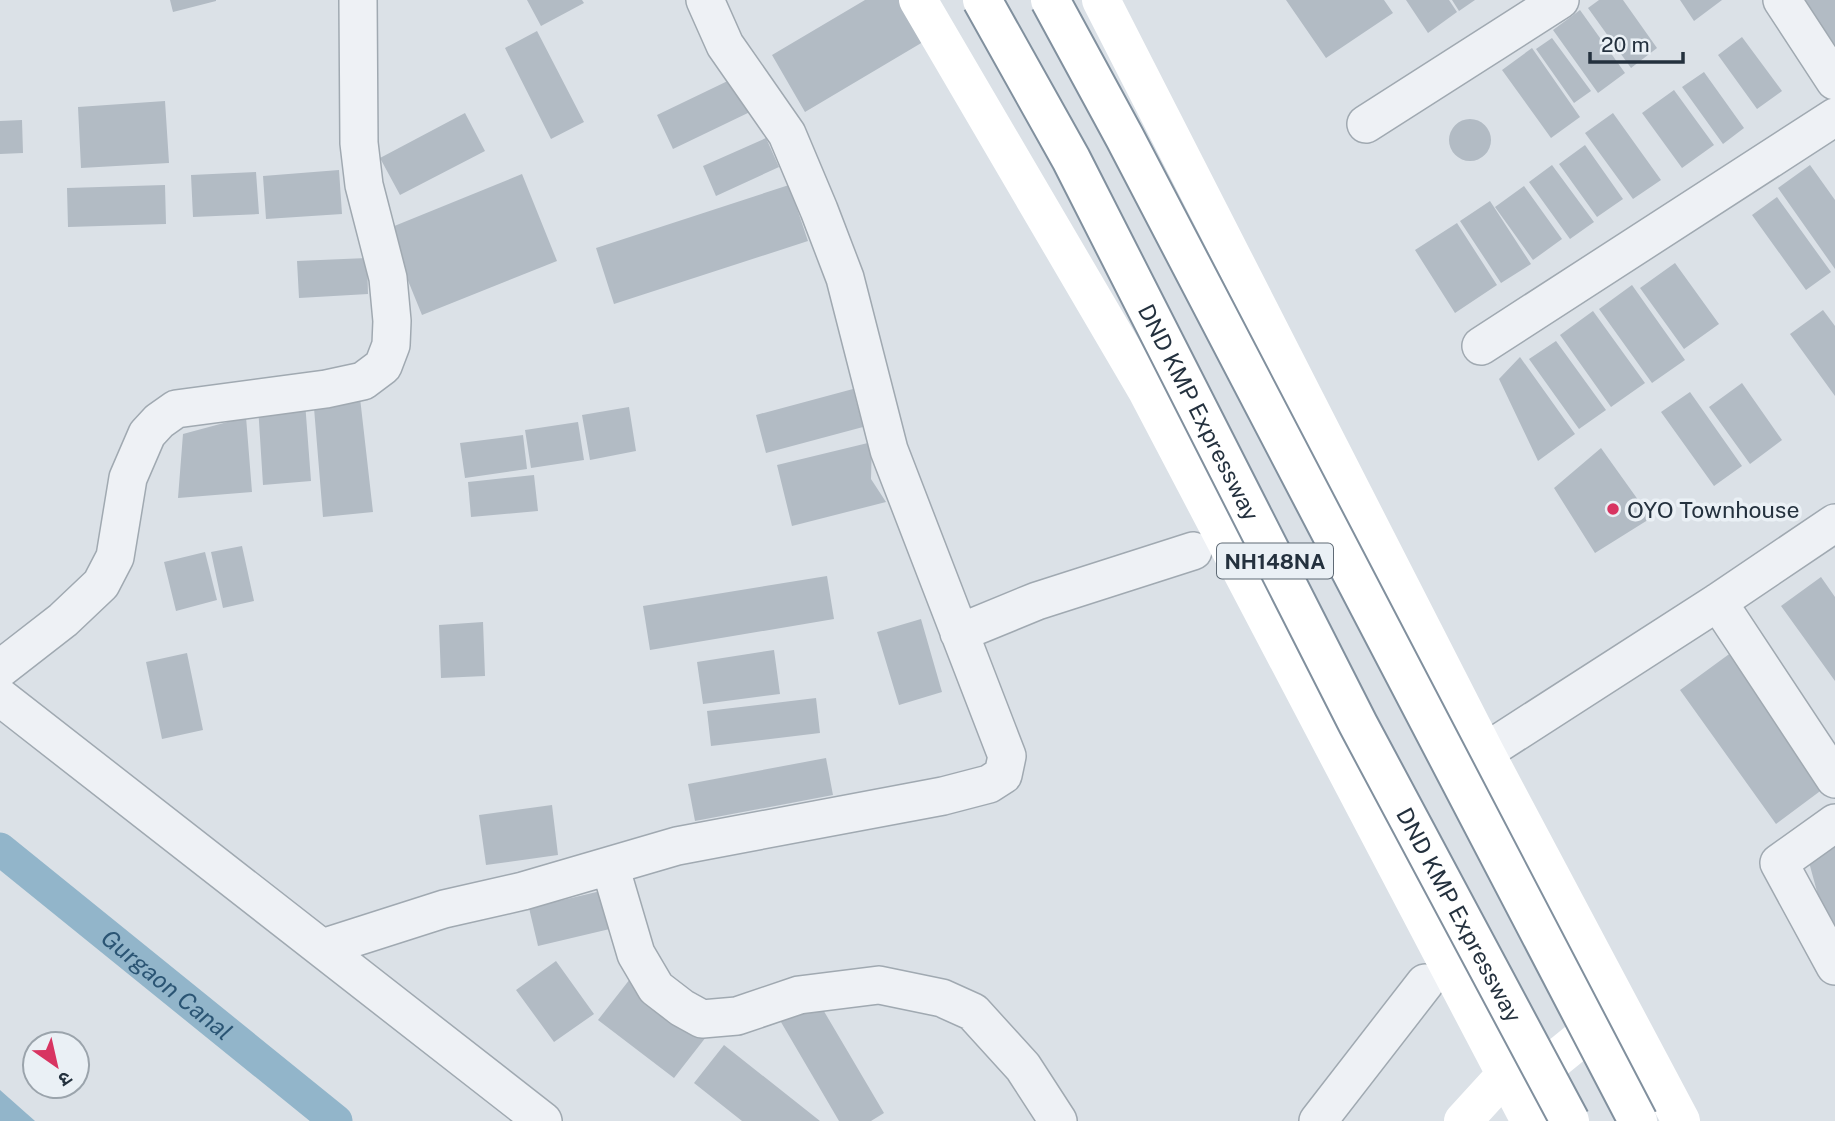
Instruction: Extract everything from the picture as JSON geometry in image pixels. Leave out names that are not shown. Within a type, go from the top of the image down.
[{"type":"main road","points":[[918,0],[1147,391],[1521,1102]]},
{"type":"main road","name":"DND KMP Expressway","points":[[982,0],[1071,159],[1358,724],[1570,1121]]},
{"type":"main road","name":"NH148NA","points":[[1050,0],[1125,138],[1638,1121]]},
{"type":"main road","points":[[1101,0],[1485,752],[1682,1121]]},
{"type":"main road","points":[[1462,1121],[1521,1102],[1620,1007]]},
{"type":"street","points":[[0,669],[63,620],[101,584],[115,556],[128,478],[147,434],[159,421],[176,410],[326,389],[363,381],[383,366],[391,345],[392,321],[388,278],[364,185],[360,154],[358,0]]},
{"type":"street","points":[[322,948],[444,909],[523,891],[677,846],[943,796],[989,784],[999,779],[1006,769],[1007,755],[889,450],[845,278],[819,210],[787,134],[726,45],[705,0]]},
{"type":"street","points":[[1366,124],[1560,0]]},
{"type":"street","points":[[1782,0],[1835,81]]},
{"type":"street","points":[[1481,346],[1835,117]]},
{"type":"street","points":[[1485,752],[1718,603],[1835,523]]},
{"type":"street","points":[[959,633],[1037,601],[1193,551]]},
{"type":"street","points":[[1718,603],[1835,779]]},
{"type":"street","points":[[0,697],[543,1121]]},
{"type":"street","points":[[1835,823],[1779,863],[1835,966]]},
{"type":"street","points":[[610,866],[636,954],[656,988],[682,1008],[702,1019],[737,1016],[799,995],[879,985],[942,998],[972,1012],[1023,1067],[1058,1121]]},
{"type":"street","points":[[1318,1121],[1425,983]]},
{"type":"water","points":[[0,1090],[35,1121],[0,1121]]},
{"type":"building","points":[[170,0],[216,0],[216,1],[173,12]]},
{"type":"building","points":[[527,0],[582,0],[584,3],[541,26]]},
{"type":"building","points":[[865,0],[905,0],[928,39],[805,112],[772,55]]},
{"type":"building","points":[[1286,0],[1384,0],[1393,13],[1326,58]]},
{"type":"building","points":[[1406,0],[1449,0],[1457,12],[1428,33]]},
{"type":"building","points":[[1452,0],[1475,0],[1459,11]]},
{"type":"building","points":[[1599,0],[1623,0],[1657,48],[1631,68],[1588,8]]},
{"type":"building","points":[[1680,0],[1722,0],[1694,21]]},
{"type":"building","points":[[1804,0],[1835,0],[1835,45]]},
{"type":"building","points":[[1580,10],[1625,73],[1598,93],[1553,30]]},
{"type":"building","points":[[537,31],[584,122],[551,139],[505,48]]},
{"type":"building","points":[[1742,37],[1782,91],[1757,109],[1718,55]]},
{"type":"building","points":[[1552,38],[1591,91],[1574,103],[1536,49]]},
{"type":"building","points":[[1532,48],[1580,117],[1551,138],[1502,70]]},
{"type":"building","points":[[1704,72],[1744,128],[1723,144],[1682,87]]},
{"type":"building","points":[[736,77],[752,111],[673,149],[657,115]]},
{"type":"building","points":[[1674,90],[1714,145],[1682,168],[1642,113]]},
{"type":"building","points":[[165,101],[169,163],[81,168],[78,107]]},
{"type":"building","points":[[465,113],[485,151],[400,195],[380,158]]},
{"type":"building","points":[[1613,113],[1661,180],[1633,199],[1585,133]]},
{"type":"building","points":[[1470,119],[1485,125],[1491,140],[1485,155],[1470,161],[1455,155],[1449,140],[1455,125]]},
{"type":"building","points":[[22,120],[23,153],[0,154],[0,121]]},
{"type":"building","points":[[766,138],[779,167],[716,196],[703,166]]},
{"type":"building","points":[[1585,145],[1623,199],[1597,217],[1559,164]]},
{"type":"building","points":[[1552,165],[1594,222],[1570,239],[1529,182]]},
{"type":"building","points":[[1810,165],[1835,200],[1835,269],[1778,188]]},
{"type":"building","points":[[339,170],[342,214],[266,219],[263,176]]},
{"type":"building","points":[[256,172],[259,214],[193,217],[191,175]]},
{"type":"building","points":[[522,174],[557,261],[422,315],[387,229]]},
{"type":"building","points":[[165,185],[166,224],[68,227],[67,188]]},
{"type":"building","points":[[789,185],[808,241],[614,304],[596,248]]},
{"type":"building","points":[[1524,186],[1562,239],[1533,260],[1495,207]]},
{"type":"building","points":[[1777,197],[1831,272],[1806,290],[1752,215]]},
{"type":"building","points":[[1490,201],[1531,264],[1501,283],[1460,221]]},
{"type":"building","points":[[1457,223],[1497,285],[1455,313],[1415,250]]},
{"type":"building","points":[[367,258],[368,294],[299,298],[297,261]]},
{"type":"building","points":[[1675,263],[1719,324],[1684,349],[1640,288]]},
{"type":"building","points":[[1632,285],[1685,360],[1652,383],[1599,309]]},
{"type":"building","points":[[1823,310],[1835,326],[1835,396],[1790,334]]},
{"type":"building","points":[[1593,311],[1645,383],[1611,407],[1560,335]]},
{"type":"building","points":[[1556,341],[1606,410],[1579,429],[1529,359]]},
{"type":"building","points":[[1520,357],[1575,434],[1538,461],[1499,379]]},
{"type":"building","points":[[1742,383],[1782,440],[1750,464],[1709,407]]},
{"type":"building","points":[[359,389],[373,512],[323,517],[314,408]]},
{"type":"building","points":[[853,389],[863,427],[766,453],[756,415]]},
{"type":"building","points":[[1690,392],[1742,466],[1714,486],[1661,412]]},
{"type":"building","points":[[305,402],[311,481],[263,485],[258,406]]},
{"type":"building","points":[[629,407],[636,451],[590,460],[582,415]]},
{"type":"building","points":[[246,417],[252,492],[178,498],[183,434]]},
{"type":"building","points":[[578,422],[584,460],[531,468],[525,430]]},
{"type":"building","points":[[523,435],[527,469],[465,478],[460,443]]},
{"type":"building","points":[[872,442],[871,479],[886,502],[792,526],[777,465]]},
{"type":"building","points":[[1601,448],[1651,518],[1595,553],[1554,488]]},
{"type":"building","points":[[534,475],[538,511],[471,517],[468,482]]},
{"type":"building","points":[[242,546],[254,601],[223,608],[211,552]]},
{"type":"building","points":[[205,552],[217,600],[176,611],[164,562]]},
{"type":"building","points":[[827,576],[834,619],[650,650],[643,606]]},
{"type":"building","points":[[1821,577],[1835,597],[1835,681],[1781,606]]},
{"type":"building","points":[[921,619],[942,692],[899,705],[877,632]]},
{"type":"building","points":[[483,622],[485,676],[441,678],[439,625]]},
{"type":"building","points":[[774,650],[780,694],[703,704],[697,662]]},
{"type":"building","points":[[1732,652],[1827,786],[1776,824],[1680,690]]},
{"type":"building","points":[[187,653],[203,730],[162,739],[146,662]]},
{"type":"building","points":[[816,698],[820,733],[711,746],[707,711]]},
{"type":"building","points":[[826,758],[833,795],[695,821],[688,784]]},
{"type":"building","points":[[552,805],[558,855],[486,865],[479,815]]},
{"type":"building","points":[[1835,833],[1835,946],[1830,939],[1807,855]]},
{"type":"building","points":[[605,890],[614,928],[538,946],[529,908]]},
{"type":"building","points":[[556,961],[594,1014],[554,1042],[516,990]]},
{"type":"building","points":[[630,979],[706,1037],[674,1078],[598,1020]]},
{"type":"building","points":[[815,996],[884,1113],[871,1121],[839,1121],[778,1017]]},
{"type":"building","points":[[724,1045],[820,1121],[742,1121],[694,1083]]},
{"type":"waterway","name":"Gurgaon Canal","points":[[0,849],[336,1121]]},
{"type":"place","name":"OYO Townhouse","points":[[1613,509]]}]
